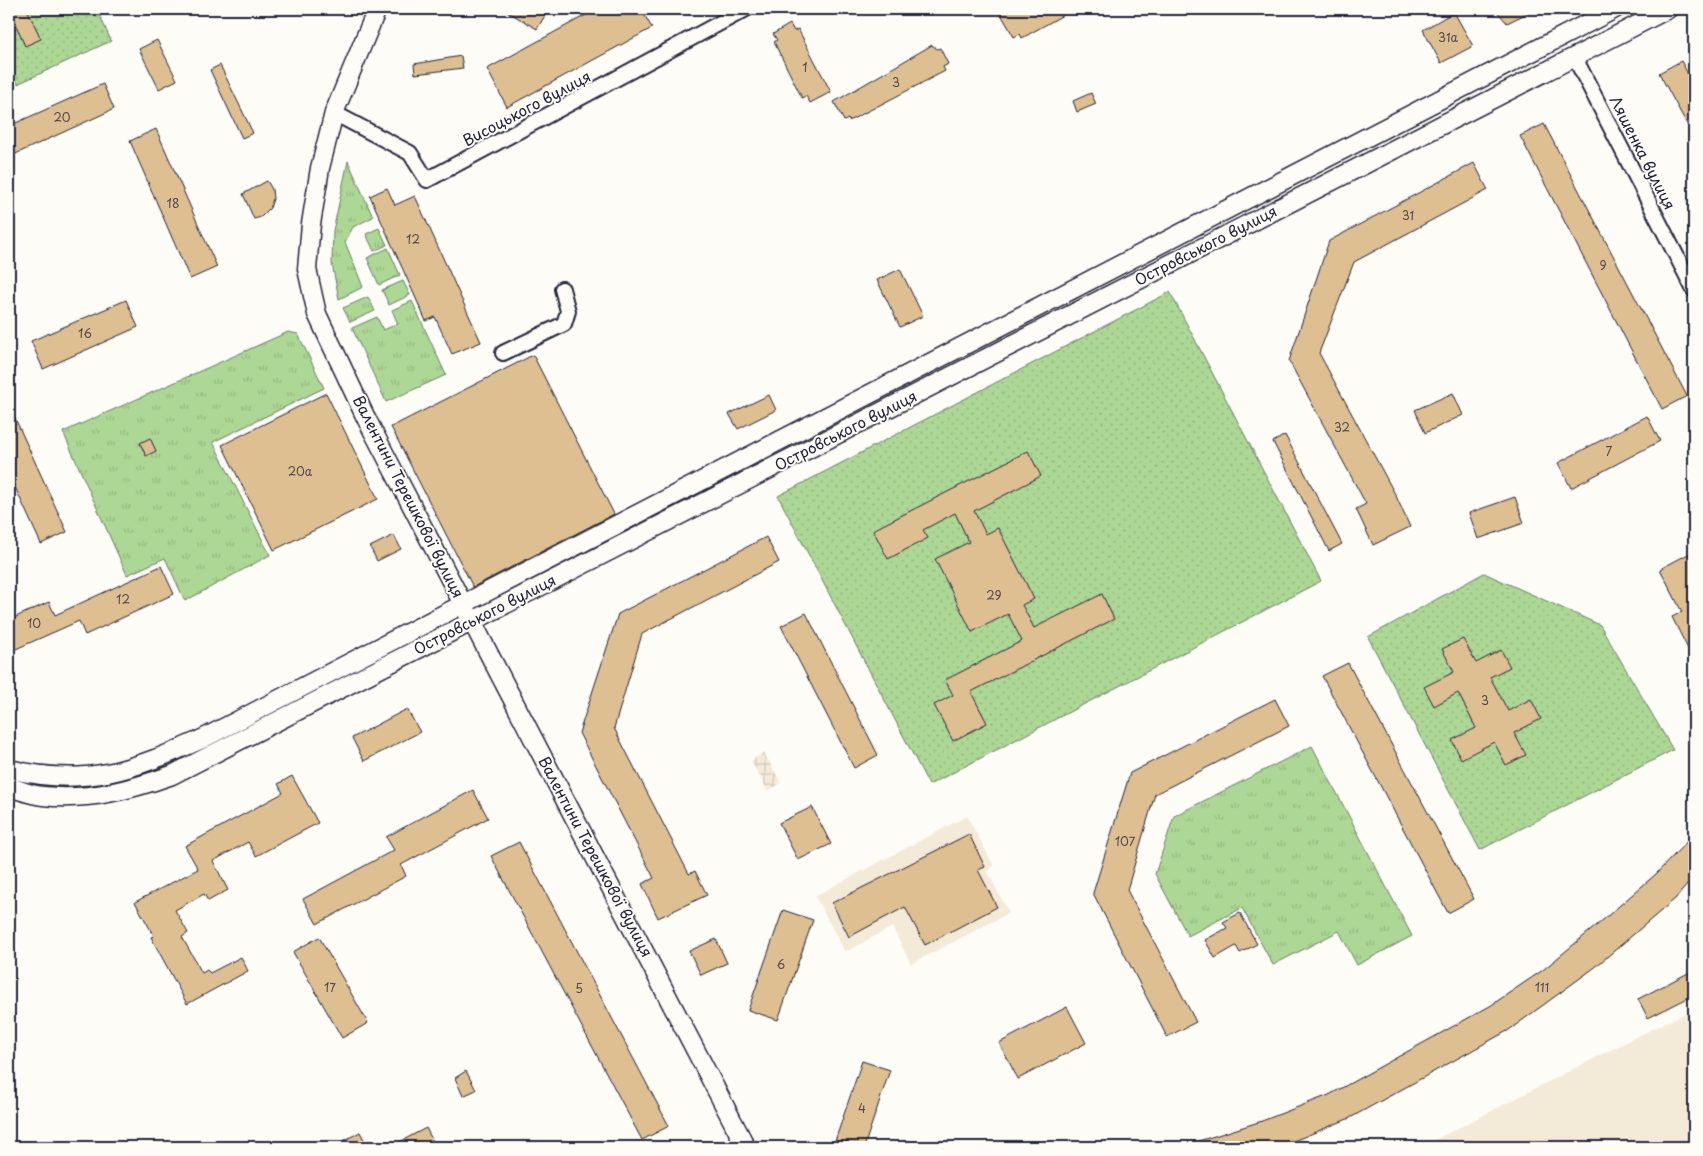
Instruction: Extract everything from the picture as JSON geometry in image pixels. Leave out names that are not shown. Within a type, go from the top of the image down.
[{"type":"street","name":"Валентини Терешкової вулиця","points":[[377,9],[334,113],[320,168],[311,224],[308,269],[311,296],[317,314],[366,418],[746,1147]]},
{"type":"street","name":"Висоцького вулиця","points":[[334,113],[410,153],[427,180],[746,9]]},
{"type":"street","name":"Островського вулиця","points":[[9,769],[57,778],[111,773],[146,764],[202,739],[1615,9]]},
{"type":"street","name":"Островського вулиця","points":[[9,787],[42,796],[86,796],[130,790],[172,776],[1668,9]]},
{"type":"street","name":"Ляшенка вулиця","points":[[1575,58],[1694,290]]},
{"type":"street","points":[[503,353],[564,324],[568,311],[562,289]]},
{"type":"shaded area","points":[[764,753],[781,783],[768,791],[751,761]]},
{"type":"shaded area","points":[[967,816],[994,866],[987,871],[1009,913],[911,964],[892,927],[845,952],[815,896]]},
{"type":"shaded area","points":[[1694,1009],[1694,1147],[1421,1147],[1636,1037]]},
{"type":"green space","points":[[9,9],[97,9],[111,41],[9,88]]},
{"type":"green space","points":[[348,161],[373,217],[353,227],[345,242],[363,287],[339,299],[332,264],[333,231]]},
{"type":"green space","points":[[379,228],[387,245],[374,251],[366,234]]},
{"type":"green space","points":[[388,248],[400,275],[379,285],[367,258]]},
{"type":"green space","points":[[403,281],[410,295],[389,305],[382,290]]},
{"type":"green space","points":[[1170,292],[1321,581],[929,785],[778,496]]},
{"type":"green space","points":[[368,297],[375,311],[350,322],[343,308]]},
{"type":"green space","points":[[412,301],[446,375],[386,402],[352,328],[377,317],[383,330],[398,324],[392,310]]},
{"type":"green space","points":[[288,332],[298,334],[324,388],[213,442],[270,555],[185,601],[165,558],[127,575],[63,432]]},
{"type":"green space","points":[[1484,573],[1600,625],[1673,750],[1480,850],[1368,637]]},
{"type":"green space","points":[[1312,746],[1412,936],[1357,965],[1339,931],[1273,965],[1242,908],[1188,936],[1155,874],[1174,816]]},
{"type":"building","points":[[9,9],[27,9],[41,39],[25,46]]},
{"type":"building","points":[[503,9],[549,9],[537,29]]},
{"type":"building","points":[[597,9],[641,9],[652,28],[507,107],[487,69]]},
{"type":"building","points":[[998,9],[1074,9],[1022,38],[1020,34],[1014,37]]},
{"type":"building","points":[[1495,9],[1536,9],[1507,23]]},
{"type":"building","points":[[1454,12],[1473,46],[1441,63],[1423,30]]},
{"type":"building","points":[[790,24],[794,31],[798,29],[831,92],[810,103],[806,96],[802,98],[774,42],[777,40],[773,34]]},
{"type":"building","points":[[157,40],[177,80],[159,89],[139,49]]},
{"type":"building","points":[[932,45],[937,49],[940,48],[948,64],[943,67],[945,71],[849,121],[848,119],[844,121],[834,102]]},
{"type":"building","points":[[461,56],[463,68],[415,74],[414,64]]},
{"type":"building","points":[[1681,61],[1694,85],[1694,137],[1659,73]]},
{"type":"building","points":[[220,65],[253,133],[242,138],[210,70]]},
{"type":"building","points":[[103,84],[114,109],[9,157],[9,126]]},
{"type":"building","points":[[1091,93],[1096,104],[1077,112],[1073,101]]},
{"type":"building","points":[[1544,124],[1687,396],[1662,409],[1520,136]]},
{"type":"building","points":[[156,129],[217,267],[190,279],[130,141]]},
{"type":"building","points":[[1474,163],[1488,190],[1354,262],[1319,353],[1396,496],[1410,527],[1373,545],[1356,509],[1366,504],[1289,361],[1329,241]]},
{"type":"building","points":[[267,181],[272,189],[273,199],[270,208],[261,217],[254,219],[243,194]]},
{"type":"building","points":[[387,188],[395,205],[415,196],[481,342],[452,354],[435,317],[426,321],[370,196]]},
{"type":"building","points":[[900,269],[923,316],[900,327],[877,280]]},
{"type":"building","points":[[126,300],[138,327],[43,369],[31,341]]},
{"type":"building","points":[[533,355],[614,514],[473,587],[391,427]]},
{"type":"building","points":[[326,393],[378,499],[274,550],[222,445]]},
{"type":"building","points":[[1453,393],[1463,415],[1425,433],[1415,410]]},
{"type":"building","points":[[769,395],[776,410],[738,429],[729,414]]},
{"type":"building","points":[[9,405],[67,532],[41,544],[9,474]]},
{"type":"building","points":[[1647,416],[1660,441],[1571,488],[1558,463]]},
{"type":"building","points":[[1285,435],[1342,544],[1329,551],[1273,442]]},
{"type":"building","points":[[150,438],[156,451],[146,456],[140,443]]},
{"type":"building","points":[[1028,451],[1041,476],[974,511],[986,534],[998,528],[1034,599],[1022,605],[1034,628],[1102,594],[1114,619],[971,692],[987,723],[953,741],[934,705],[953,695],[945,680],[1022,641],[1008,614],[972,632],[935,559],[969,542],[955,513],[923,530],[928,538],[888,559],[873,530]]},
{"type":"building","points":[[1515,497],[1524,523],[1478,539],[1469,513]]},
{"type":"building","points":[[394,535],[401,549],[377,561],[370,547]]},
{"type":"building","points":[[766,537],[779,562],[642,634],[614,728],[689,874],[695,871],[707,895],[658,918],[642,884],[654,878],[579,733],[618,614]]},
{"type":"building","points":[[1694,551],[1694,661],[1672,617],[1682,612],[1660,569]]},
{"type":"building","points":[[161,566],[174,594],[85,635],[79,621],[9,652],[9,620],[49,602],[55,615]]},
{"type":"building","points":[[806,613],[878,755],[854,768],[781,626]]},
{"type":"building","points":[[1463,639],[1476,663],[1501,650],[1510,667],[1490,677],[1508,711],[1531,699],[1541,719],[1514,733],[1526,755],[1506,765],[1494,742],[1461,759],[1452,740],[1476,728],[1458,693],[1434,706],[1424,687],[1454,672],[1442,649]]},
{"type":"building","points":[[1348,663],[1474,899],[1448,913],[1322,676]]},
{"type":"building","points":[[1275,699],[1289,726],[1155,794],[1127,890],[1196,1022],[1167,1037],[1093,893],[1130,773]]},
{"type":"building","points":[[407,709],[420,732],[364,761],[352,738]]},
{"type":"building","points":[[292,776],[318,823],[256,856],[248,842],[213,861],[228,890],[208,901],[204,894],[175,910],[188,933],[182,937],[202,973],[207,970],[210,973],[241,957],[248,971],[187,1004],[151,937],[154,936],[135,902],[198,869],[185,846],[283,793],[278,784]]},
{"type":"building","points":[[473,790],[488,818],[401,865],[406,876],[317,924],[303,899],[394,850],[386,837]]},
{"type":"building","points":[[812,807],[831,844],[798,860],[779,823]]},
{"type":"building","points":[[969,834],[985,867],[978,870],[997,907],[925,945],[905,907],[849,937],[832,903]]},
{"type":"building","points":[[1694,834],[1694,877],[1675,899],[1594,968],[1509,1030],[1350,1118],[1279,1147],[1186,1147],[1186,1145],[1262,1121],[1329,1095],[1490,1006],[1543,970],[1596,926],[1656,874]]},
{"type":"building","points":[[519,842],[669,1126],[642,1140],[491,856]]},
{"type":"building","points":[[783,910],[813,920],[778,1020],[748,1010]]},
{"type":"building","points":[[1240,913],[1257,944],[1240,953],[1236,946],[1215,958],[1205,940],[1227,928],[1223,922]]},
{"type":"building","points":[[319,937],[368,1023],[342,1038],[293,952]]},
{"type":"building","points":[[716,939],[727,963],[701,975],[689,951]]},
{"type":"building","points":[[1694,970],[1694,995],[1648,1018],[1638,999]]},
{"type":"building","points":[[1067,1007],[1086,1043],[1018,1079],[999,1043]]},
{"type":"building","points":[[862,1061],[890,1070],[864,1147],[833,1147]]},
{"type":"building","points":[[466,1071],[476,1090],[463,1096],[455,1078]]},
{"type":"building","points":[[426,1128],[436,1147],[390,1147]]},
{"type":"building","points":[[360,1132],[368,1147],[332,1147]]}]
